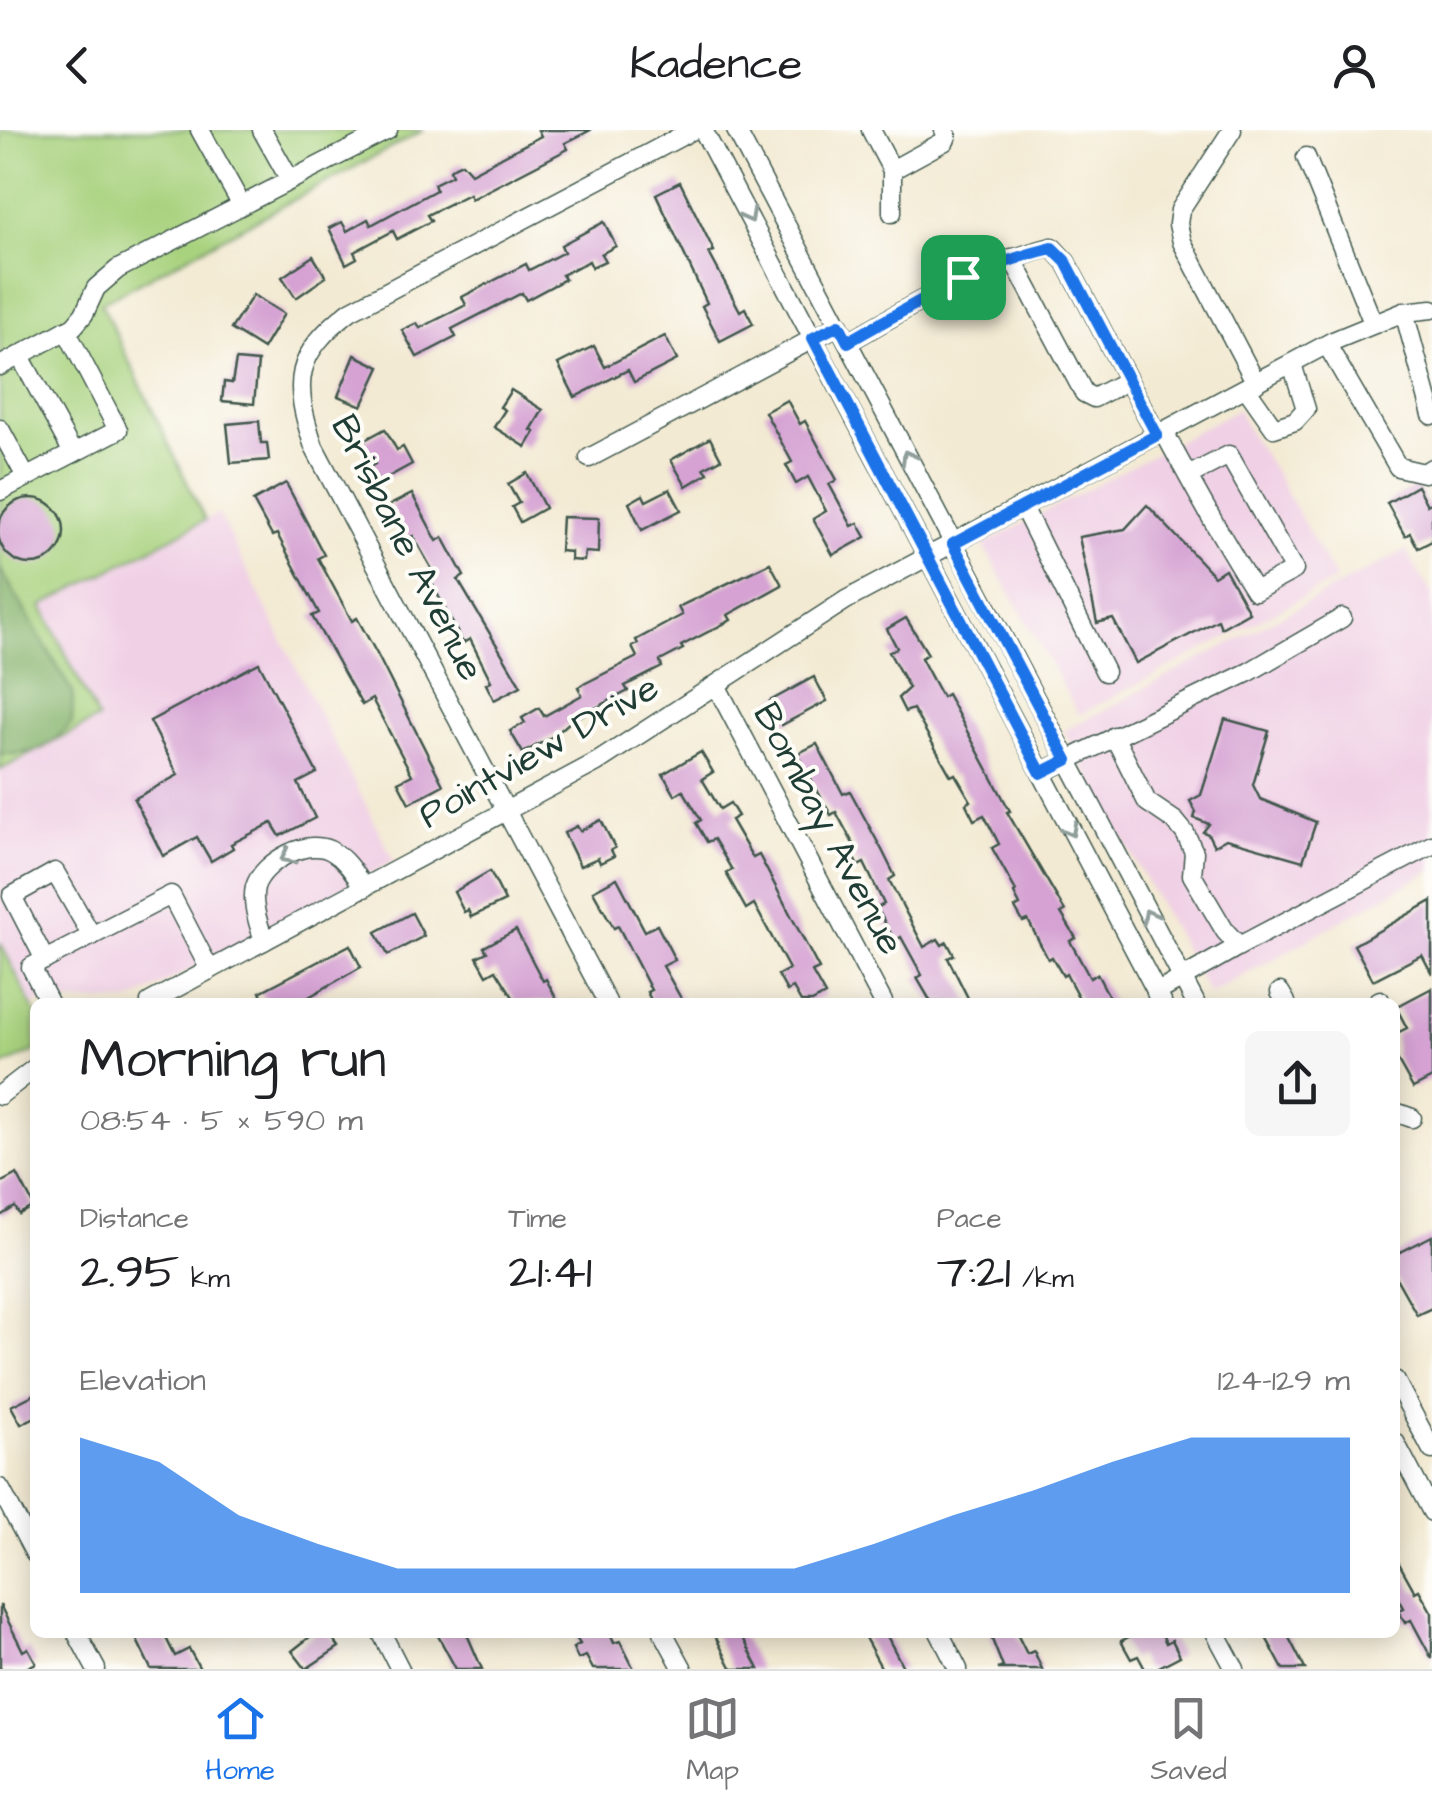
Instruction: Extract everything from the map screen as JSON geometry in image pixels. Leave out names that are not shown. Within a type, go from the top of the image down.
[{"type":"street","points":[[200,130],[241,204]]},
{"type":"street","points":[[262,130],[290,180]]},
{"type":"street","points":[[0,366],[66,330],[84,314],[96,288],[118,268],[388,130]]},
{"type":"street","name":"Brisbane Avenue","points":[[605,998],[314,447],[301,408],[302,368],[320,334],[350,311],[693,130]]},
{"type":"street","points":[[703,130],[1159,998],[1182,979],[1239,946],[1432,845]]},
{"type":"street","points":[[736,130],[1193,998]]},
{"type":"street","points":[[870,130],[892,170],[892,213]]},
{"type":"street","points":[[892,170],[944,141],[948,136],[944,130]]},
{"type":"street","points":[[1232,130],[1180,210],[1182,242],[1274,428],[1295,421],[1306,409],[1292,364]]},
{"type":"street","points":[[1306,157],[1373,323]]},
{"type":"street","points":[[589,458],[813,338],[843,333],[963,277],[1052,248],[1254,592],[1294,570],[1229,455],[1188,476]]},
{"type":"street","points":[[1012,258],[1084,393],[1094,398],[1128,380]]},
{"type":"street","name":"Pointview Drive","points":[[158,998],[597,762],[846,600],[1327,345],[1404,312],[1432,309]]},
{"type":"street","points":[[1404,312],[1432,415]]},
{"type":"street","points":[[0,490],[118,430],[66,330]]},
{"type":"street","points":[[1327,345],[1398,468],[1424,473],[1432,468]]},
{"type":"street","points":[[20,356],[73,454]]},
{"type":"street","points":[[0,428],[26,477]]},
{"type":"street","points":[[1023,507],[1105,672]]},
{"type":"street","points":[[1041,773],[1249,672],[1342,618]]},
{"type":"street","name":"Bombay Avenue","points":[[716,685],[881,998]]},
{"type":"street","points":[[1114,736],[1147,802],[1185,832],[1194,852],[1192,875],[1225,931],[1239,946]]},
{"type":"street","points":[[264,942],[256,914],[255,888],[264,871],[283,857],[309,846],[330,849],[348,864],[364,888]]},
{"type":"street","points":[[44,960],[12,896],[55,872],[92,936]]},
{"type":"street","points":[[47,998],[31,967],[171,895],[210,970]]},
{"type":"street","points":[[0,1095],[30,1072]]},
{"type":"street","points":[[1400,1389],[1432,1450]]},
{"type":"street","points":[[1400,1450],[1429,1499]]},
{"type":"street","points":[[0,1488],[30,1545]]},
{"type":"street","points":[[79,1638],[96,1669]]},
{"type":"street","points":[[383,1638],[395,1668]]},
{"type":"street","points":[[667,1638],[683,1669]]},
{"type":"street","points":[[942,1638],[958,1669]]},
{"type":"street","points":[[1219,1638],[1235,1669]]},
{"type":"shaded area","points":[[1238,409],[1336,580],[1079,715],[983,545]]},
{"type":"shaded area","points":[[218,513],[394,861],[137,998],[30,998],[30,1002],[0,942],[0,771],[98,719],[42,606]]},
{"type":"shaded area","points":[[1406,550],[1432,595],[1432,870],[1209,995],[1064,731]]},
{"type":"green space","points":[[0,130],[424,130],[101,303],[205,520],[42,606],[98,719],[0,770]]},
{"type":"green space","points":[[0,568],[73,693],[72,723],[48,745],[33,752],[0,754]]},
{"type":"green space","points":[[0,942],[30,1002],[30,1053],[0,1067]]},
{"type":"building","points":[[538,130],[591,130],[565,143],[568,149],[516,176],[471,199],[469,194],[427,215],[431,221],[397,239],[393,231],[354,252],[357,258],[346,264],[329,228],[342,222],[347,231],[368,219],[371,225],[436,190],[434,184],[452,175],[450,170],[455,166],[462,163],[471,173],[541,136]]},
{"type":"building","points":[[680,182],[714,251],[709,253],[740,311],[745,308],[753,324],[720,341],[702,306],[707,303],[656,194]]},
{"type":"building","points":[[604,222],[616,246],[601,254],[605,261],[592,267],[589,261],[526,300],[522,293],[452,329],[456,337],[417,357],[402,330],[417,323],[420,328],[466,305],[462,297],[526,264],[529,270],[564,252],[561,245]]},
{"type":"building","points":[[313,256],[326,277],[296,298],[282,277]]},
{"type":"building","points":[[253,295],[284,314],[263,349],[231,329]]},
{"type":"building","points":[[665,336],[677,360],[634,382],[628,370],[575,397],[558,364],[594,346],[605,367]]},
{"type":"building","points":[[355,355],[380,367],[362,406],[338,396]]},
{"type":"building","points":[[236,360],[258,362],[254,404],[222,401],[224,382],[232,383]]},
{"type":"building","points":[[511,390],[543,410],[526,447],[494,427]]},
{"type":"building","points":[[787,400],[800,424],[805,421],[837,480],[829,484],[852,526],[858,523],[866,537],[833,555],[813,519],[826,511],[808,477],[796,484],[786,465],[792,462],[765,412]]},
{"type":"building","points":[[259,421],[261,443],[267,443],[269,460],[231,463],[227,424]]},
{"type":"building","points":[[385,429],[397,450],[403,447],[412,464],[379,482],[363,441]]},
{"type":"building","points":[[710,438],[721,459],[704,468],[708,473],[686,486],[671,460]]},
{"type":"building","points":[[527,473],[545,508],[520,522],[512,507],[519,503],[508,484]]},
{"type":"building","points":[[286,483],[324,555],[318,558],[352,621],[357,618],[377,654],[443,785],[409,803],[398,782],[412,775],[372,699],[362,705],[312,616],[319,613],[277,534],[272,536],[253,501]]},
{"type":"building","points":[[1417,486],[1427,505],[1432,502],[1432,541],[1418,548],[1410,533],[1405,536],[1387,503]]},
{"type":"building","points":[[670,489],[681,510],[642,530],[629,503],[643,495],[646,501]]},
{"type":"building","points":[[412,494],[437,541],[443,537],[464,576],[458,580],[521,686],[494,700],[486,684],[491,681],[470,639],[463,643],[428,576],[434,573],[413,536],[407,539],[390,505]]},
{"type":"building","points":[[18,500],[44,500],[62,518],[62,544],[44,562],[18,562],[0,544],[0,518]]},
{"type":"building","points":[[1147,505],[1214,576],[1225,569],[1249,612],[1221,628],[1218,620],[1136,663],[1113,619],[1097,623],[1079,537],[1125,529]]},
{"type":"building","points":[[562,517],[599,518],[598,553],[585,552],[584,561],[571,560],[571,552],[560,551]]},
{"type":"building","points":[[770,563],[782,585],[728,615],[731,620],[681,646],[683,649],[660,661],[662,667],[625,686],[628,691],[571,721],[523,753],[510,731],[525,723],[522,718],[539,708],[544,716],[582,695],[578,687],[637,657],[632,647],[638,644],[636,640],[682,615],[678,607]]},
{"type":"building","points":[[906,618],[928,654],[921,658],[942,697],[947,694],[1010,811],[1007,812],[1065,911],[1061,913],[1076,938],[1070,941],[1090,978],[1097,974],[1110,998],[1079,998],[1066,974],[1063,976],[1052,957],[1048,959],[1028,920],[1023,922],[1015,908],[1020,905],[1016,891],[992,848],[999,844],[984,815],[974,820],[966,804],[971,801],[955,774],[951,776],[913,709],[905,712],[898,698],[909,688],[889,652],[897,648],[887,629]]},
{"type":"building","points":[[259,663],[317,773],[298,783],[315,818],[280,836],[272,823],[231,844],[233,848],[211,861],[197,837],[163,856],[134,799],[178,775],[150,721]]},
{"type":"building","points":[[814,677],[827,701],[782,725],[770,701]]},
{"type":"building","points":[[1225,719],[1269,731],[1253,785],[1260,799],[1316,822],[1303,861],[1226,839],[1214,846],[1203,832],[1209,824],[1194,818],[1196,812],[1190,801],[1201,795]]},
{"type":"building","points":[[817,744],[843,794],[850,791],[895,876],[889,880],[924,947],[938,939],[942,945],[947,942],[954,955],[948,958],[968,998],[929,998],[917,978],[922,975],[901,937],[895,941],[877,908],[884,904],[864,863],[858,866],[851,853],[857,851],[836,812],[831,815],[797,754]]},
{"type":"building","points":[[701,752],[713,772],[702,779],[720,809],[730,803],[738,816],[731,820],[753,858],[759,855],[819,969],[812,972],[825,995],[799,998],[793,988],[787,991],[778,975],[789,969],[754,904],[746,909],[726,873],[732,870],[714,839],[707,842],[696,823],[701,820],[683,790],[675,795],[663,774]]},
{"type":"building","points":[[601,820],[615,848],[611,850],[614,856],[580,866],[564,833],[577,826],[580,831]]},
{"type":"building","points":[[490,871],[505,901],[471,917],[454,892]]},
{"type":"building","points":[[617,878],[645,931],[657,925],[675,960],[663,966],[681,998],[650,998],[647,992],[651,990],[618,926],[614,928],[593,891]]},
{"type":"building","points":[[1432,901],[1432,974],[1422,955],[1373,980],[1354,945]]},
{"type":"building","points":[[412,913],[424,936],[388,955],[376,932]]},
{"type":"building","points":[[516,930],[556,998],[514,998],[496,970],[487,975],[477,957],[487,952],[484,947]]},
{"type":"building","points":[[350,945],[361,967],[307,998],[264,998],[260,992]]},
{"type":"building","points":[[1432,988],[1432,1078],[1413,1088],[1400,1065],[1400,1032],[1407,1028],[1400,1005]]},
{"type":"building","points":[[17,1174],[30,1198],[30,1208],[19,1214],[15,1207],[0,1216],[0,1183]]},
{"type":"building","points":[[1432,1236],[1432,1308],[1417,1315],[1400,1285],[1400,1252]]},
{"type":"building","points":[[30,1396],[30,1420],[21,1424],[11,1406]]},
{"type":"building","points":[[1400,1565],[1432,1613],[1432,1659],[1411,1620],[1405,1623],[1400,1614],[1404,1608],[1400,1600]]},
{"type":"building","points":[[0,1605],[23,1651],[28,1648],[36,1663],[24,1669],[0,1669]]},
{"type":"building","points":[[136,1638],[166,1638],[175,1656],[189,1649],[200,1669],[151,1669]]},
{"type":"building","points":[[308,1638],[332,1638],[339,1647],[306,1669],[292,1651]]},
{"type":"building","points":[[439,1638],[469,1638],[482,1669],[456,1669]]},
{"type":"building","points":[[576,1638],[620,1641],[634,1669],[593,1669],[586,1656],[578,1659],[573,1648],[580,1644]]},
{"type":"building","points":[[716,1638],[743,1638],[759,1669],[732,1669]]},
{"type":"building","points":[[865,1638],[888,1638],[904,1669],[882,1669]]},
{"type":"building","points":[[991,1638],[1019,1638],[1027,1654],[1034,1651],[1042,1669],[998,1669],[1003,1667]]},
{"type":"building","points":[[1266,1638],[1289,1638],[1305,1669],[1283,1669]]},
{"type":"building","points":[[1172,1640],[1180,1656],[1155,1669],[1145,1669],[1138,1656],[1131,1659],[1121,1641]]},
{"type":"route","points":[[1052,248],[1066,262],[1157,435],[953,544],[1067,760],[1041,773],[813,338],[839,325],[848,342],[963,277],[1015,256],[1052,248]]}]
